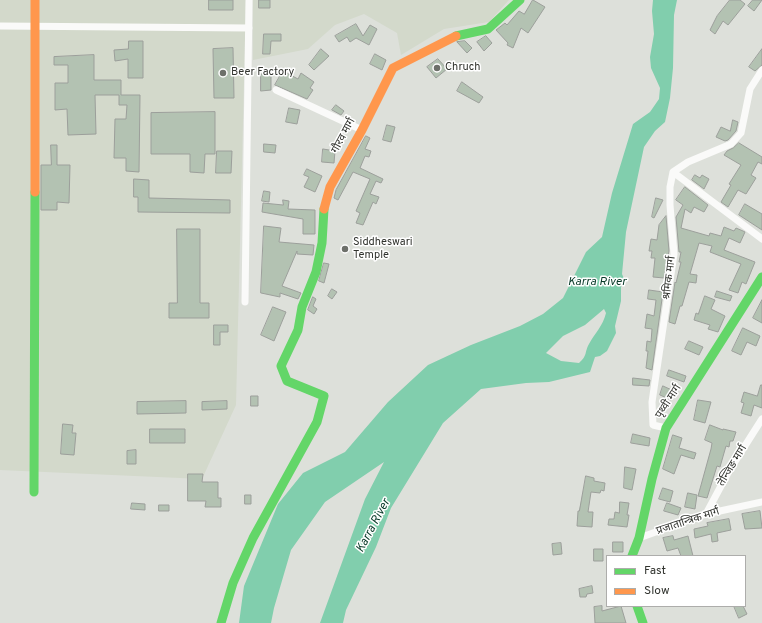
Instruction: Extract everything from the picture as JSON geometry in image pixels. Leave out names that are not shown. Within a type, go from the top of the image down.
[{"type":"street","points":[[34,492],[35,0]]},
{"type":"street","points":[[245,302],[249,0]]},
{"type":"street","name":"गौरव मार्ग","points":[[221,623],[233,583],[252,538],[317,422],[324,396],[287,381],[280,366],[298,330],[302,307],[316,272],[322,244],[324,208],[330,187],[362,130],[393,68],[455,36],[488,29],[513,8],[520,0]]},
{"type":"street","points":[[0,26],[249,28]]},
{"type":"street","points":[[762,70],[750,89],[741,133],[731,144],[688,162],[673,172],[762,239]]},
{"type":"street","points":[[276,90],[362,130]]},
{"type":"street","name":"श्रमिक मार्ग","points":[[666,428],[653,425],[652,402],[674,254],[670,205],[670,187],[673,172]]},
{"type":"street","name":"पृथ्वी मार्ग","points":[[632,555],[666,428],[762,277]]},
{"type":"street","name":"तेन्जिङ मार्ग","points":[[706,514],[729,471],[762,419]]},
{"type":"street","name":"प्रजातान्त्रिक मार्ग","points":[[638,538],[706,514],[762,502]]},
{"type":"street","points":[[637,607],[643,623]]},
{"type":"shaded area","points":[[0,0],[246,0],[236,405],[202,479],[0,470]]},
{"type":"shaded area","points":[[253,0],[509,0],[489,22],[444,29],[401,55],[397,33],[364,14],[335,25],[308,49],[253,60]]},
{"type":"water","name":"Karra River","points":[[653,0],[677,0],[674,15],[673,68],[670,98],[665,122],[655,131],[644,147],[626,232],[622,274],[625,281],[621,287],[621,301],[615,326],[616,333],[607,351],[600,356],[595,357],[590,372],[549,382],[526,383],[481,389],[443,423],[391,508],[376,547],[346,610],[343,623],[320,623],[365,499],[384,462],[325,502],[291,550],[271,623],[239,623],[244,586],[278,504],[303,473],[345,452],[388,402],[428,365],[471,345],[520,326],[543,314],[563,298],[586,252],[602,237],[612,193],[633,124],[650,112],[659,99],[660,88],[651,68],[650,57],[654,34],[652,11]],"holes":[[[604,309],[606,313],[601,326],[589,344],[585,356],[579,363],[561,361],[546,353],[563,336],[585,325]]]},
{"type":"building","points":[[209,0],[233,0],[233,10],[209,10]]},
{"type":"building","points":[[259,0],[270,0],[270,8],[259,8]]},
{"type":"building","points":[[533,0],[545,7],[528,33],[521,28],[513,48],[507,45],[508,43],[496,30],[505,23],[507,25],[519,11],[524,14]]},
{"type":"building","points":[[730,0],[740,0],[745,4],[728,25],[723,21],[715,34],[710,30],[717,16]]},
{"type":"building","points":[[753,0],[762,0],[754,11],[748,6]]},
{"type":"building","points":[[356,24],[363,36],[370,25],[377,29],[369,45],[356,38],[350,42],[347,37],[339,42],[335,36]]},
{"type":"building","points":[[264,34],[281,34],[281,41],[271,41],[270,54],[263,54]]},
{"type":"building","points":[[486,36],[492,43],[484,51],[477,42]]},
{"type":"building","points":[[129,41],[143,41],[143,78],[128,78],[128,59],[115,61],[114,50],[128,49]]},
{"type":"building","points":[[465,41],[472,48],[467,53],[457,42]]},
{"type":"building","name":"Beer Factory","points":[[233,48],[234,98],[214,98],[213,49]]},
{"type":"building","points":[[321,49],[329,56],[314,70],[309,65]]},
{"type":"building","points":[[762,49],[762,65],[755,71],[749,67]]},
{"type":"building","points":[[375,54],[386,60],[382,70],[370,64]]},
{"type":"building","points":[[94,55],[94,80],[121,80],[121,95],[140,95],[139,172],[126,171],[126,158],[114,158],[115,119],[126,119],[127,105],[119,105],[119,95],[95,95],[96,134],[68,135],[67,109],[55,110],[55,83],[68,83],[68,65],[54,65],[54,57]]},
{"type":"building","name":"Chruch","points":[[438,59],[447,69],[436,78],[427,67]]},
{"type":"building","points":[[283,71],[298,79],[301,73],[314,82],[310,88],[313,90],[307,99],[275,85]]},
{"type":"building","points":[[261,74],[271,74],[271,90],[261,91]]},
{"type":"building","points":[[462,82],[483,97],[479,103],[457,91]]},
{"type":"building","points":[[336,105],[344,111],[341,115],[332,110]]},
{"type":"building","points":[[289,108],[300,110],[297,124],[286,122]]},
{"type":"building","points":[[215,112],[215,154],[205,154],[204,173],[190,172],[190,154],[151,154],[151,113]]},
{"type":"building","points":[[733,120],[738,122],[736,131],[728,140],[725,141],[716,137],[721,127],[730,131]]},
{"type":"building","points":[[387,125],[395,127],[391,142],[383,140]]},
{"type":"building","points":[[366,136],[370,138],[365,149],[371,151],[369,157],[365,156],[360,168],[383,179],[381,183],[376,181],[370,194],[379,197],[376,204],[373,202],[363,225],[356,223],[360,213],[356,211],[370,179],[353,172],[338,200],[334,198],[336,190]]},
{"type":"building","points":[[739,143],[762,157],[762,164],[758,162],[751,175],[756,178],[746,194],[738,190],[728,207],[721,202],[731,185],[729,184],[741,165],[724,155],[727,151]]},
{"type":"building","points":[[264,144],[276,145],[275,153],[264,152]]},
{"type":"building","points":[[51,145],[57,145],[57,165],[70,165],[69,203],[57,202],[57,210],[41,210],[41,165],[51,165]]},
{"type":"building","points":[[323,149],[335,151],[334,163],[322,162]]},
{"type":"building","points":[[217,151],[232,151],[231,173],[216,173]]},
{"type":"building","points":[[307,169],[322,176],[315,192],[304,187],[309,177],[304,175]]},
{"type":"building","points":[[695,175],[700,178],[702,175],[709,179],[704,189],[692,180]]},
{"type":"building","points":[[134,179],[149,180],[149,198],[230,200],[230,213],[138,212],[138,197],[134,197]]},
{"type":"building","points":[[685,187],[708,205],[704,212],[694,207],[691,213],[685,209],[681,228],[709,236],[710,233],[721,236],[724,227],[734,231],[736,228],[743,231],[745,232],[740,243],[729,238],[724,250],[755,262],[746,284],[742,282],[738,293],[729,290],[741,264],[710,252],[712,246],[699,243],[690,274],[697,275],[696,283],[689,282],[675,324],[669,322],[675,282],[676,283],[681,262],[679,262],[681,252],[679,252],[676,217],[683,205],[676,200]]},
{"type":"building","points":[[264,191],[270,192],[269,202],[262,201]]},
{"type":"building","points":[[656,198],[663,200],[654,218],[652,217]]},
{"type":"building","points":[[283,200],[289,201],[288,209],[315,210],[315,234],[303,234],[303,219],[262,212],[263,203],[283,205]]},
{"type":"building","points":[[745,204],[762,214],[762,230],[739,215]]},
{"type":"building","points":[[666,216],[669,251],[664,278],[653,277],[655,258],[651,258],[652,251],[649,251],[651,239],[657,240],[659,225]]},
{"type":"building","points":[[264,226],[281,228],[279,242],[314,245],[313,255],[297,254],[297,251],[282,286],[301,293],[298,299],[280,293],[280,297],[261,293]]},
{"type":"building","points":[[177,229],[200,229],[200,303],[209,303],[209,318],[169,318],[169,303],[177,303]]},
{"type":"building","points":[[324,263],[329,264],[324,283],[319,281]]},
{"type":"building","points":[[332,289],[337,292],[332,299],[328,296]]},
{"type":"building","points":[[649,290],[663,292],[652,370],[646,368],[648,351],[646,351],[647,341],[651,342],[652,329],[645,328],[647,314],[654,316],[656,300],[648,299]]},
{"type":"building","points":[[717,291],[732,296],[730,301],[715,297]]},
{"type":"building","points":[[705,296],[715,300],[711,309],[725,316],[718,332],[708,329],[710,325],[694,320]]},
{"type":"building","points":[[313,297],[316,299],[313,306],[317,309],[314,314],[308,310]]},
{"type":"building","points":[[762,300],[762,323],[753,318]]},
{"type":"building","points":[[273,307],[286,312],[274,341],[261,335]]},
{"type":"building","points":[[214,325],[228,325],[228,332],[220,332],[220,345],[214,345]]},
{"type":"building","points":[[743,328],[760,336],[756,346],[747,342],[741,355],[732,351]]},
{"type":"building","points":[[689,341],[703,347],[699,355],[685,349]]},
{"type":"building","points":[[669,370],[686,376],[684,382],[667,376]]},
{"type":"building","points":[[633,378],[650,380],[649,386],[633,385]]},
{"type":"building","points":[[761,385],[762,408],[754,405],[751,416],[741,413],[744,403],[741,402],[744,392],[757,396]]},
{"type":"building","points":[[663,386],[674,391],[671,400],[660,395]]},
{"type":"building","points":[[251,396],[258,396],[258,406],[251,406]]},
{"type":"building","points":[[698,400],[711,402],[705,423],[694,420]]},
{"type":"building","points":[[186,401],[186,413],[137,414],[137,402]]},
{"type":"building","points":[[227,401],[227,409],[202,410],[202,402]]},
{"type":"building","points":[[63,424],[73,425],[72,433],[76,433],[74,455],[61,454]]},
{"type":"building","points":[[710,425],[723,430],[736,432],[733,441],[730,441],[729,447],[726,446],[720,467],[717,466],[707,498],[698,496],[711,449],[712,443],[705,440]]},
{"type":"building","points":[[150,429],[185,429],[185,443],[150,443]]},
{"type":"building","points":[[633,434],[650,438],[649,446],[631,443]]},
{"type":"building","points":[[673,435],[682,438],[679,448],[696,453],[694,459],[681,455],[674,474],[663,469]]},
{"type":"building","points":[[136,450],[136,464],[127,464],[127,451]]},
{"type":"building","points":[[625,467],[636,469],[632,490],[624,488]]},
{"type":"building","points":[[188,474],[203,474],[202,482],[218,482],[218,498],[221,498],[221,507],[205,507],[206,501],[188,501]]},
{"type":"building","points":[[586,476],[594,478],[594,481],[605,483],[604,491],[601,490],[600,493],[591,492],[588,512],[593,512],[592,527],[577,526],[578,511]]},
{"type":"building","points":[[663,488],[673,491],[670,502],[659,499]]},
{"type":"building","points":[[688,493],[697,495],[695,509],[685,507]]},
{"type":"building","points":[[245,495],[251,495],[251,504],[245,504]]},
{"type":"building","points":[[620,502],[629,503],[627,527],[608,525],[609,519],[614,519],[615,512],[619,513]]},
{"type":"building","points":[[132,503],[145,504],[145,510],[131,509]]},
{"type":"building","points":[[667,503],[681,508],[678,515],[664,511]]},
{"type":"building","points":[[159,505],[169,505],[169,511],[159,511]]},
{"type":"building","points":[[760,511],[762,528],[745,529],[742,514]]},
{"type":"building","points":[[729,519],[731,530],[717,533],[718,541],[712,542],[711,534],[695,538],[694,529],[708,526],[707,523]]},
{"type":"building","points":[[673,536],[674,540],[688,536],[693,555],[681,555],[678,548],[667,551],[663,538]]},
{"type":"building","points":[[613,542],[623,542],[623,552],[613,552]]},
{"type":"building","points":[[561,543],[562,554],[553,555],[552,544]]},
{"type":"building","points":[[594,549],[603,549],[603,561],[594,561]]},
{"type":"building","points":[[592,586],[593,593],[587,594],[586,597],[580,597],[579,589]]},
{"type":"building","points":[[602,606],[602,611],[621,607],[626,623],[595,623],[594,607]]},
{"type":"building","points":[[734,607],[744,607],[747,614],[739,618]]},
{"type":"traffic: fast","points":[[456,36],[488,29],[520,0]]},
{"type":"traffic: fast","points":[[34,492],[35,192]]},
{"type":"traffic: fast","points":[[221,623],[233,583],[253,538],[317,422],[324,396],[287,381],[281,366],[298,330],[302,307],[316,272],[322,243],[324,209]]},
{"type":"traffic: fast","points":[[632,555],[639,538],[652,479],[666,428],[762,277]]},
{"type":"traffic: fast","points":[[637,607],[643,623]]},
{"type":"traffic: slow","points":[[35,0],[35,192]]},
{"type":"traffic: slow","points":[[324,209],[330,187],[362,130],[393,68],[456,36]]},
{"type":"place","name":"Chruch","points":[[437,68]]},
{"type":"place","name":"Beer Factory","points":[[223,73]]},
{"type":"place","name":"Siddheswari Temple","points":[[345,249]]}]
